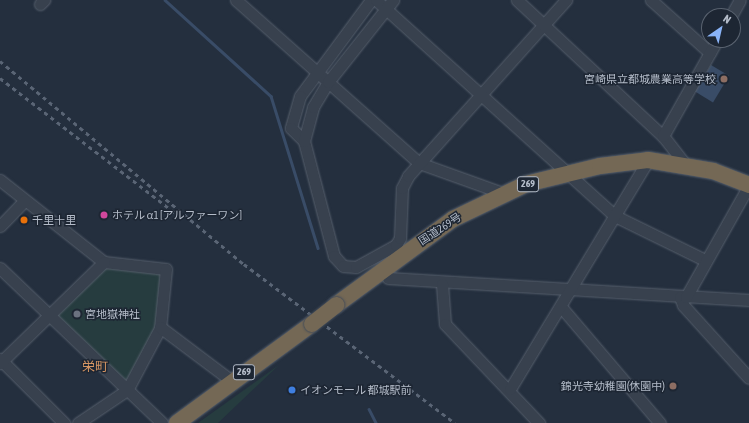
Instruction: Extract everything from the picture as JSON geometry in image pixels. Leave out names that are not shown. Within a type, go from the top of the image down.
[{"type":"highway","name":"国道269号","points":[[177,423],[232,380],[312,324],[453,219],[502,193],[569,173],[648,160],[685,164],[749,185]]},
{"type":"street","points":[[236,0],[419,163],[502,193]]},
{"type":"street","points":[[371,0],[316,72],[300,96],[292,120],[292,128],[304,141],[336,261],[343,266],[356,267],[373,260],[400,238],[402,188],[419,163],[566,0]]},
{"type":"street","points":[[376,0],[479,96],[569,173],[615,216],[706,260]]},
{"type":"street","points":[[304,141],[313,107],[328,82],[393,0]]},
{"type":"street","points":[[517,0],[663,136],[685,164]]},
{"type":"street","points":[[651,0],[710,53]]},
{"type":"street","points":[[663,136],[713,48]]},
{"type":"street","points":[[510,389],[562,308],[648,160]]},
{"type":"street","points":[[0,180],[24,201],[104,262],[166,269],[160,328],[127,390],[78,423]]},
{"type":"street","points":[[749,185],[683,297],[683,305],[749,378]]},
{"type":"street","points":[[0,226],[24,201]]},
{"type":"street","points":[[64,423],[1,361],[104,262]]},
{"type":"street","points":[[0,268],[162,423]]},
{"type":"street","points":[[388,278],[442,284],[749,300]]},
{"type":"street","points":[[442,284],[445,324],[510,389],[539,423]]},
{"type":"street","points":[[562,308],[660,423]]},
{"type":"street","points":[[160,328],[232,380]]},
{"type":"green space","points":[[104,262],[166,269],[160,328],[127,390],[49,315]]},
{"type":"green space","points":[[279,365],[218,423],[198,423]]},
{"type":"water","points":[[711,65],[729,76],[713,102],[695,92]]},
{"type":"waterway","points":[[165,0],[271,96],[318,248]]},
{"type":"waterway","points":[[369,409],[376,423]]},
{"type":"railway","points":[[0,61],[244,264],[455,423]]},
{"type":"railway","points":[[0,78],[179,216]]},
{"type":"place","name":"宮崎県立都城農業高等学校","points":[[724,79]]},
{"type":"place","name":"ホテル α1 [アルファーワン]","points":[[104,215]]},
{"type":"place","name":"千里十里","points":[[24,220]]},
{"type":"place","name":"宮地嶽神社","points":[[77,314]]},
{"type":"place","name":"錦光寺幼稚園(休園中)","points":[[673,386]]},
{"type":"place","name":"イオンモール 都城駅前","points":[[292,390]]},
{"type":"district","name":"栄町","points":[[95,367]]}]
